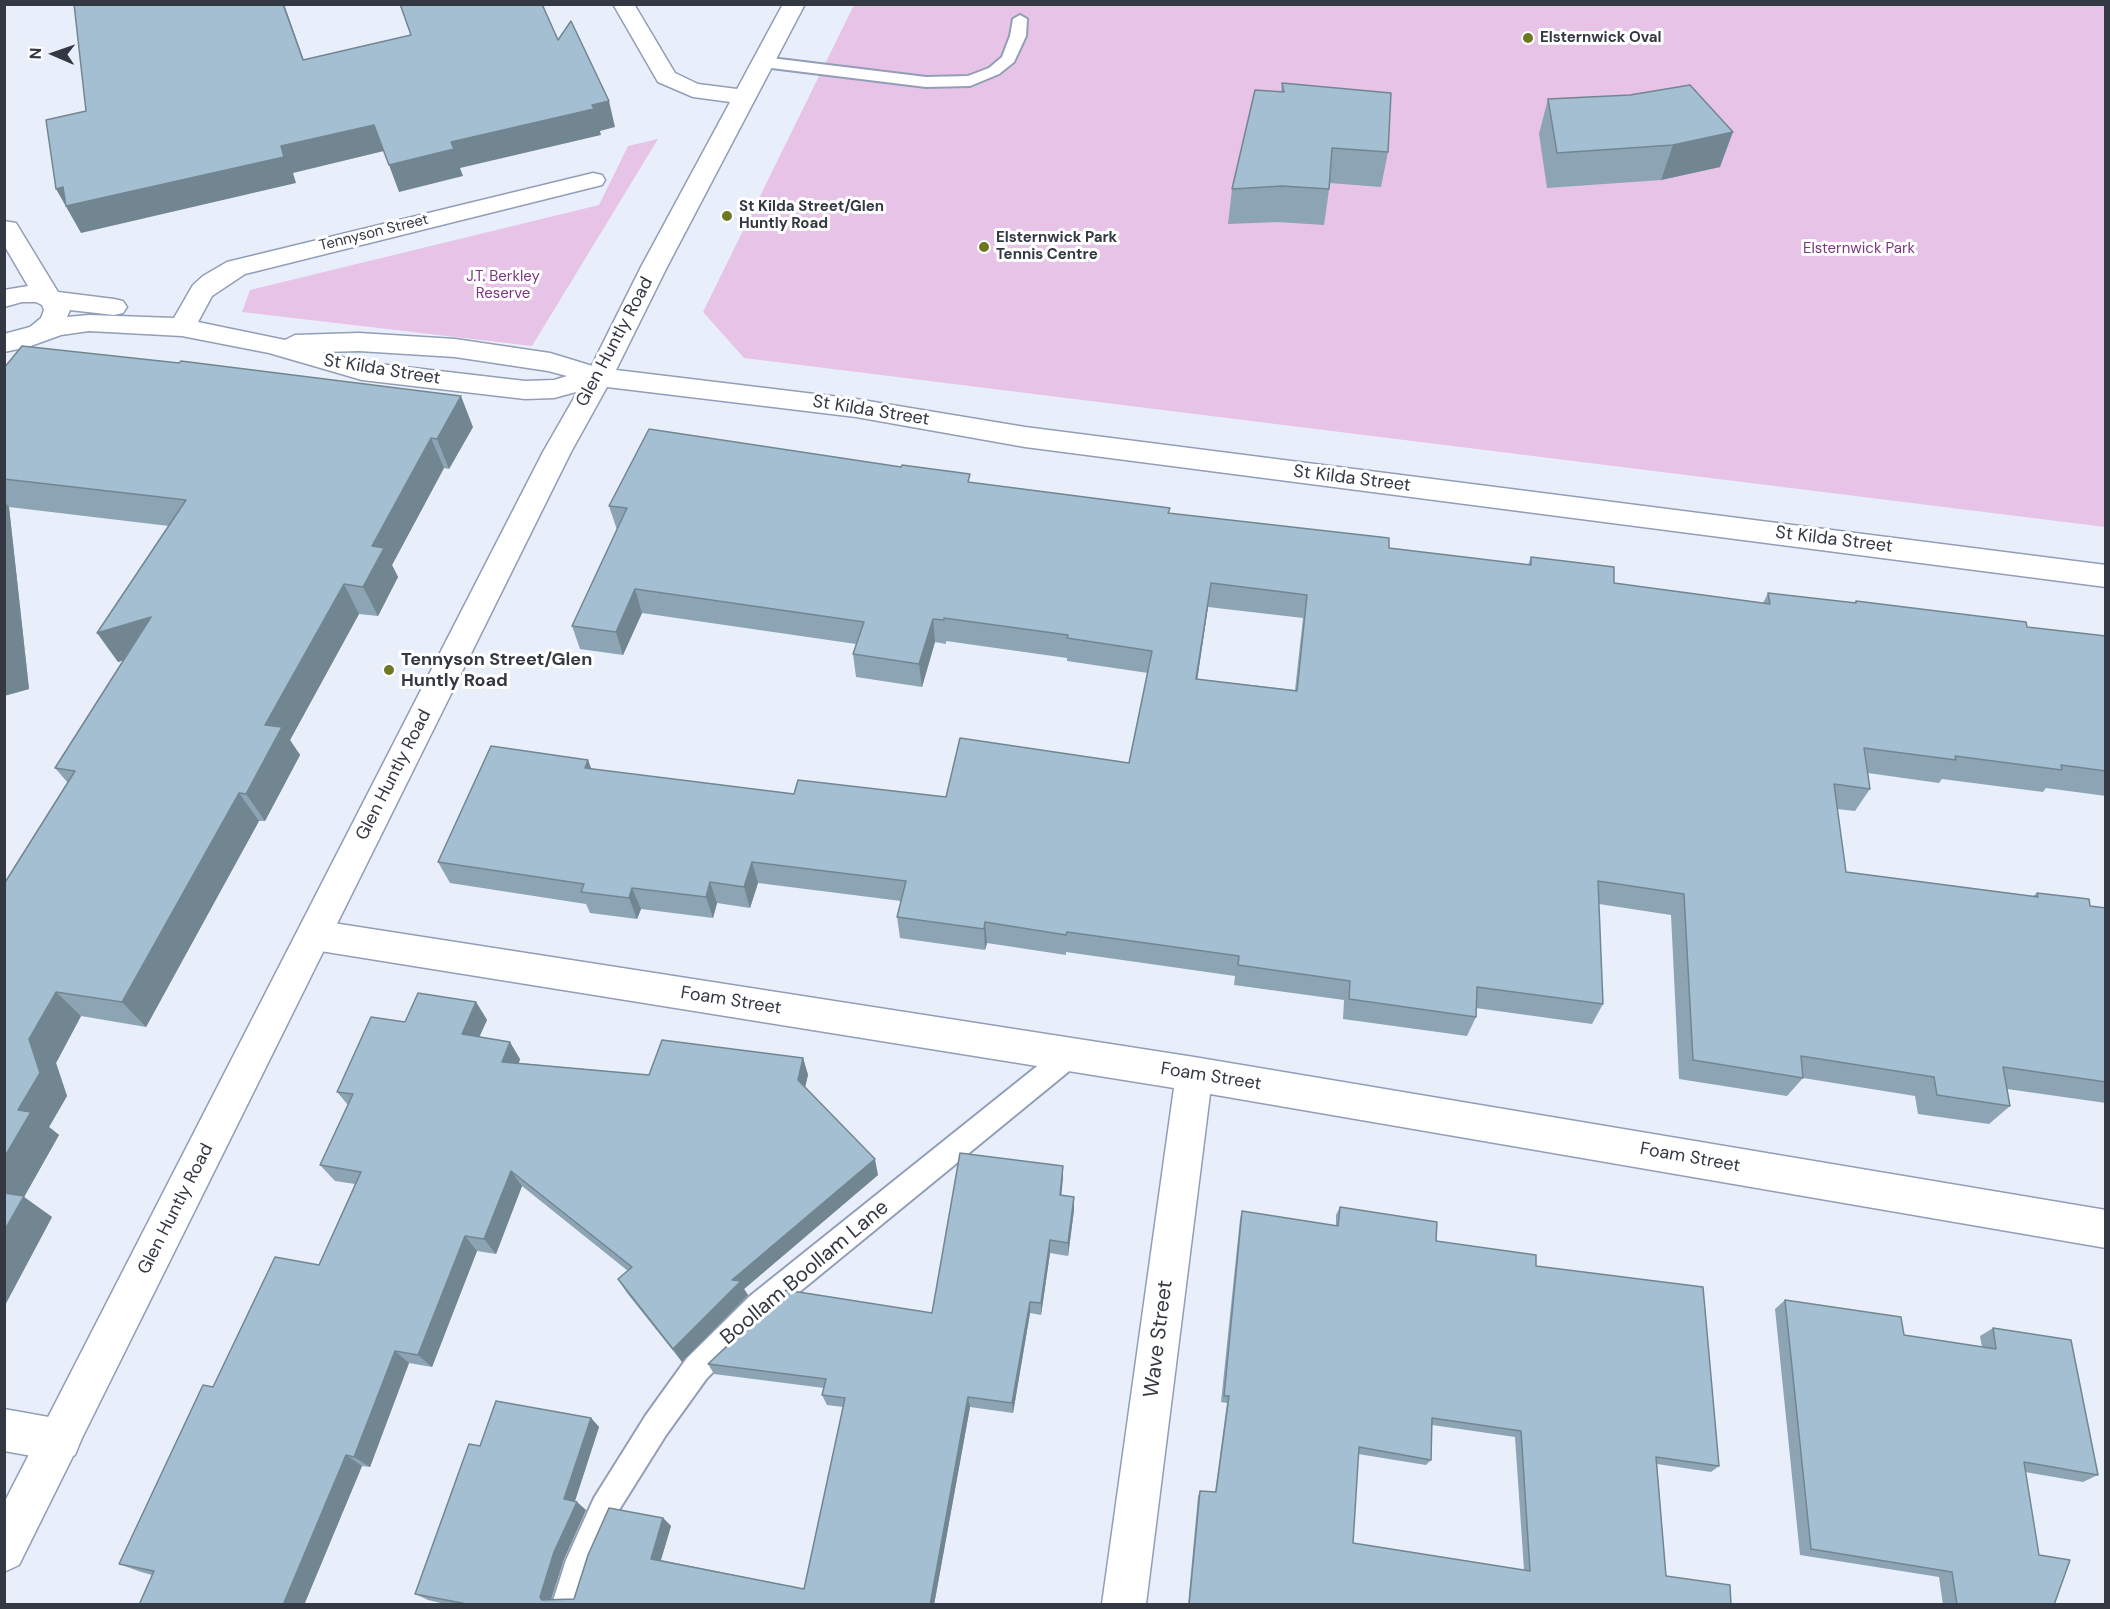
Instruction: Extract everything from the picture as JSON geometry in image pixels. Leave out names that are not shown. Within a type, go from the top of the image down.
[{"type":"street","points":[[623,4],[666,77],[693,90],[745,97]]},
{"type":"street","name":"Glen Huntly Road","points":[[4,1550],[557,452],[599,377],[794,4]]},
{"type":"street","name":"Tennyson Street","points":[[182,327],[202,291],[212,282],[236,268],[593,180]]},
{"type":"street","points":[[5,225],[50,298],[57,304],[57,316],[39,333]]},
{"type":"street","points":[[4,299],[21,294],[135,310],[182,327]]},
{"type":"street","points":[[6,343],[59,327],[88,323],[182,327]]},
{"type":"street","name":"St Kilda Street","points":[[182,327],[273,345],[362,371],[525,390],[554,389],[599,377],[856,408],[1025,437],[2106,576]]},
{"type":"street","name":"Foam Street","points":[[314,935],[1194,1074],[2106,1229]]},
{"type":"street","name":"Wave Street","points":[[1124,1605],[1194,1074]]},
{"type":"street","points":[[4,1430],[60,1440]]},
{"type":"lane","points":[[763,62],[926,82],[970,81],[994,71],[1009,59],[1018,36],[1020,19]]},
{"type":"lane","name":"Boollam Boollam Lane","points":[[567,1605],[581,1560],[604,1508],[656,1425],[697,1368],[760,1306],[1070,1055]]},
{"type":"green space","name":"Elsternwick Park","points":[[854,5],[2105,5],[2105,527],[744,358],[703,312]]},
{"type":"green space","name":"J.T. Berkley Reserve","points":[[658,139],[532,346],[242,312],[250,290],[599,205],[628,146]]},
{"type":"building","points":[[74,4],[283,4],[303,60],[411,35],[400,4],[542,4],[558,40],[571,21],[609,101],[592,105],[594,109],[451,142],[454,149],[389,165],[374,125],[281,146],[284,157],[66,206],[63,187],[56,189],[46,120],[86,111]]},
{"type":"building","points":[[1282,83],[1391,93],[1388,152],[1332,148],[1329,189],[1282,186],[1232,189],[1255,90],[1284,92]]},
{"type":"building","points":[[1690,85],[1733,132],[1673,145],[1557,153],[1548,99],[1630,95]]},
{"type":"building","points":[[22,346],[179,363],[181,361],[461,396],[437,439],[431,438],[372,546],[384,548],[363,587],[344,584],[265,725],[282,727],[246,794],[239,793],[122,1002],[56,992],[29,1039],[40,1073],[18,1110],[31,1112],[4,1158],[4,884],[75,771],[55,768],[151,617],[97,633],[186,500],[4,479],[4,368]]},
{"type":"building","points":[[649,429],[901,467],[902,465],[970,474],[968,482],[1170,508],[1168,513],[1389,538],[1389,548],[1531,565],[1531,557],[1614,567],[1614,583],[1770,604],[1768,593],[1856,603],[1856,601],[2026,622],[2027,627],[2106,636],[2106,771],[2061,765],[2062,770],[1955,756],[1956,760],[1864,748],[1870,789],[1834,784],[1846,872],[2038,897],[2037,893],[2089,899],[2090,906],[2106,908],[2106,1082],[2003,1067],[2010,1106],[1937,1095],[1934,1077],[1801,1056],[1803,1078],[1693,1060],[1684,894],[1598,881],[1603,1004],[1477,987],[1476,1017],[1349,999],[1350,981],[1238,965],[1239,956],[1067,932],[1066,935],[985,922],[984,929],[897,917],[906,881],[752,862],[744,887],[710,882],[706,897],[632,888],[629,898],[581,892],[584,884],[438,862],[491,746],[588,760],[585,768],[794,794],[798,780],[946,797],[960,738],[1129,763],[1152,651],[1067,638],[1068,635],[944,618],[944,620],[933,619],[919,664],[853,654],[864,622],[635,589],[616,632],[572,626],[627,508],[609,506]],"holes":[[[1211,583],[1307,595],[1297,691],[1196,679]]]},
{"type":"building","points":[[418,993],[476,1002],[462,1034],[510,1042],[502,1062],[649,1075],[662,1040],[803,1058],[798,1080],[875,1159],[732,1280],[741,1281],[673,1349],[618,1279],[632,1267],[511,1171],[484,1239],[465,1236],[418,1355],[395,1351],[354,1457],[346,1455],[283,1605],[139,1605],[154,1571],[119,1564],[203,1385],[213,1387],[275,1257],[319,1265],[361,1172],[320,1165],[353,1094],[337,1092],[371,1017],[405,1022]]},
{"type":"building","points":[[960,1153],[1063,1166],[1060,1195],[1074,1197],[1068,1243],[1050,1240],[1041,1303],[1030,1302],[1012,1403],[968,1397],[930,1605],[472,1605],[415,1594],[469,1444],[480,1446],[496,1401],[591,1418],[564,1499],[577,1502],[554,1552],[540,1597],[542,1600],[574,1599],[588,1555],[609,1508],[663,1518],[651,1559],[804,1589],[845,1398],[822,1395],[826,1379],[708,1364],[786,1290],[932,1313]]},
{"type":"building","points":[[4,1193],[24,1196],[4,1231]]},
{"type":"building","points":[[1340,1207],[1437,1222],[1436,1241],[1536,1255],[1536,1266],[1703,1287],[1719,1466],[1656,1457],[1666,1576],[1730,1585],[1731,1605],[1189,1605],[1200,1491],[1216,1492],[1229,1396],[1224,1396],[1242,1211],[1338,1226]],"holes":[[[1432,1418],[1521,1431],[1530,1571],[1353,1543],[1359,1447],[1431,1460]]]},
{"type":"building","points":[[1785,1300],[1901,1317],[1904,1335],[1996,1349],[1993,1328],[2071,1340],[2098,1475],[2024,1462],[2039,1555],[2070,1560],[2054,1605],[1957,1605],[1952,1572],[1811,1549]]},
{"type":"place","name":"Elsternwick Oval","points":[[1528,38]]},
{"type":"place","name":"St Kilda Street/Glen Huntly Road","points":[[727,216]]},
{"type":"place","name":"Elsternwick Park Tennis Centre","points":[[984,247]]},
{"type":"place","name":"Tennyson Street/Glen Huntly Road","points":[[389,670]]}]
